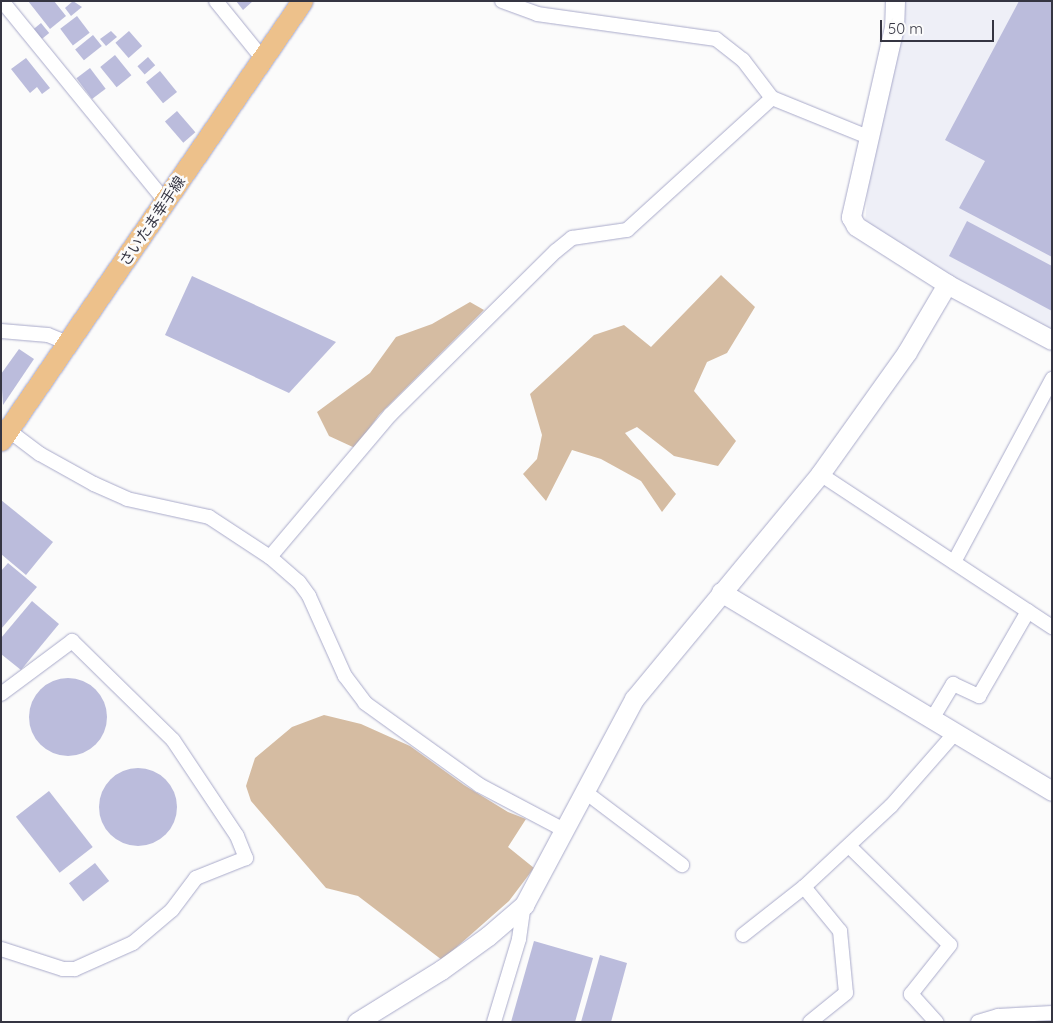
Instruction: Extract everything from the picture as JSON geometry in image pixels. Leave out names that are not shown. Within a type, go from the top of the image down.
[{"type":"main road","name":"さいたま幸手線","points":[[5,435],[302,1]]},
{"type":"street","points":[[216,1],[263,59]]},
{"type":"street","points":[[502,1],[537,14],[716,39],[743,60],[772,98],[868,137]]},
{"type":"street","points":[[895,1],[894,27],[868,137],[852,217],[856,226],[947,284],[1052,340]]},
{"type":"street","points":[[6,3],[165,201]]},
{"type":"street","points":[[270,557],[390,415],[556,251],[572,238],[627,230],[772,98]]},
{"type":"street","points":[[356,1022],[440,970],[488,936],[524,904],[634,699],[820,474],[907,352],[947,284]]},
{"type":"street","points":[[1,332],[48,335],[68,343]]},
{"type":"street","points":[[954,562],[1052,379]]},
{"type":"street","points":[[5,435],[94,484],[127,499],[209,517],[270,557],[299,582],[309,596],[345,676],[365,703],[479,785],[564,830]]},
{"type":"street","points":[[820,474],[1052,627]]},
{"type":"street","points":[[721,592],[1052,791]]},
{"type":"street","points":[[932,719],[953,684],[979,696],[1028,611]]},
{"type":"street","points":[[1,694],[72,641],[173,740],[236,836],[246,858],[196,878],[172,910],[132,943],[74,969],[63,969],[1,949]]},
{"type":"street","points":[[743,936],[804,888],[891,806],[955,733]]},
{"type":"street","points":[[584,791],[682,865]]},
{"type":"street","points":[[849,846],[950,945],[911,994],[936,1022]]},
{"type":"street","points":[[804,888],[840,932],[846,993],[810,1022]]},
{"type":"street","points":[[494,1022],[519,939],[524,904]]},
{"type":"street","points":[[978,1022],[998,1016],[1052,1013]]},
{"type":"shaded area","points":[[905,1],[1052,1],[1052,331],[970,288],[865,223],[868,185],[905,17]]},
{"type":"shaded area","points":[[721,275],[755,307],[727,353],[707,362],[694,391],[736,441],[718,466],[674,456],[637,427],[625,433],[676,494],[662,512],[641,481],[601,459],[572,450],[546,501],[523,474],[537,459],[542,435],[530,394],[594,335],[624,325],[651,347]]},
{"type":"shaded area","points":[[470,302],[484,310],[379,415],[355,448],[329,436],[317,412],[370,373],[396,337],[432,324]]},
{"type":"shaded area","points":[[324,715],[361,724],[410,746],[464,785],[508,812],[526,819],[508,847],[534,868],[509,901],[442,960],[358,896],[326,888],[251,801],[246,786],[255,758],[292,727]]},
{"type":"building","points":[[28,1],[54,1],[66,16],[50,29]]},
{"type":"building","points":[[73,1],[82,7],[71,16],[65,8]]},
{"type":"building","points":[[236,1],[253,1],[243,10]]},
{"type":"building","points":[[1019,1],[1052,1],[1052,257],[959,208],[985,161],[945,140]]},
{"type":"building","points":[[77,16],[90,33],[73,45],[60,29]]},
{"type":"building","points":[[41,23],[49,33],[41,40],[32,30]]},
{"type":"building","points":[[111,31],[117,37],[106,46],[100,39]]},
{"type":"building","points":[[129,31],[142,46],[129,58],[115,43]]},
{"type":"building","points":[[93,35],[102,46],[84,60],[75,49]]},
{"type":"building","points":[[115,55],[131,75],[117,87],[100,67]]},
{"type":"building","points":[[148,57],[155,65],[145,74],[137,66]]},
{"type":"building","points":[[26,58],[50,88],[42,94],[37,87],[30,93],[11,69]]},
{"type":"building","points":[[90,68],[106,89],[92,99],[76,78]]},
{"type":"building","points":[[160,71],[177,92],[163,103],[146,82]]},
{"type":"building","points":[[177,111],[195,132],[183,143],[165,121]]},
{"type":"building","points":[[967,221],[1052,266],[1052,311],[949,256]]},
{"type":"building","points":[[192,276],[336,342],[289,393],[165,335]]},
{"type":"building","points":[[19,349],[34,359],[3,405],[1,374]]},
{"type":"building","points":[[1,500],[53,542],[26,575],[1,554]]},
{"type":"building","points":[[8,563],[37,587],[1,629],[1,571]]},
{"type":"building","points":[[32,601],[59,624],[21,670],[1,654],[1,638]]},
{"type":"building","points":[[68,678],[83,681],[96,689],[104,702],[107,717],[104,732],[96,745],[83,753],[68,756],[53,753],[40,745],[32,732],[29,717],[32,702],[40,689],[53,681]]},
{"type":"building","points":[[138,768],[153,771],[165,780],[174,792],[177,807],[174,822],[165,834],[153,843],[138,846],[123,843],[111,834],[102,822],[99,807],[102,792],[111,780],[123,771]]},
{"type":"building","points":[[49,791],[93,847],[60,873],[16,817]]},
{"type":"building","points":[[95,863],[109,881],[83,901],[69,883]]},
{"type":"building","points":[[534,941],[593,958],[575,1022],[511,1022]]},
{"type":"building","points":[[600,955],[627,963],[611,1022],[581,1022]]}]
